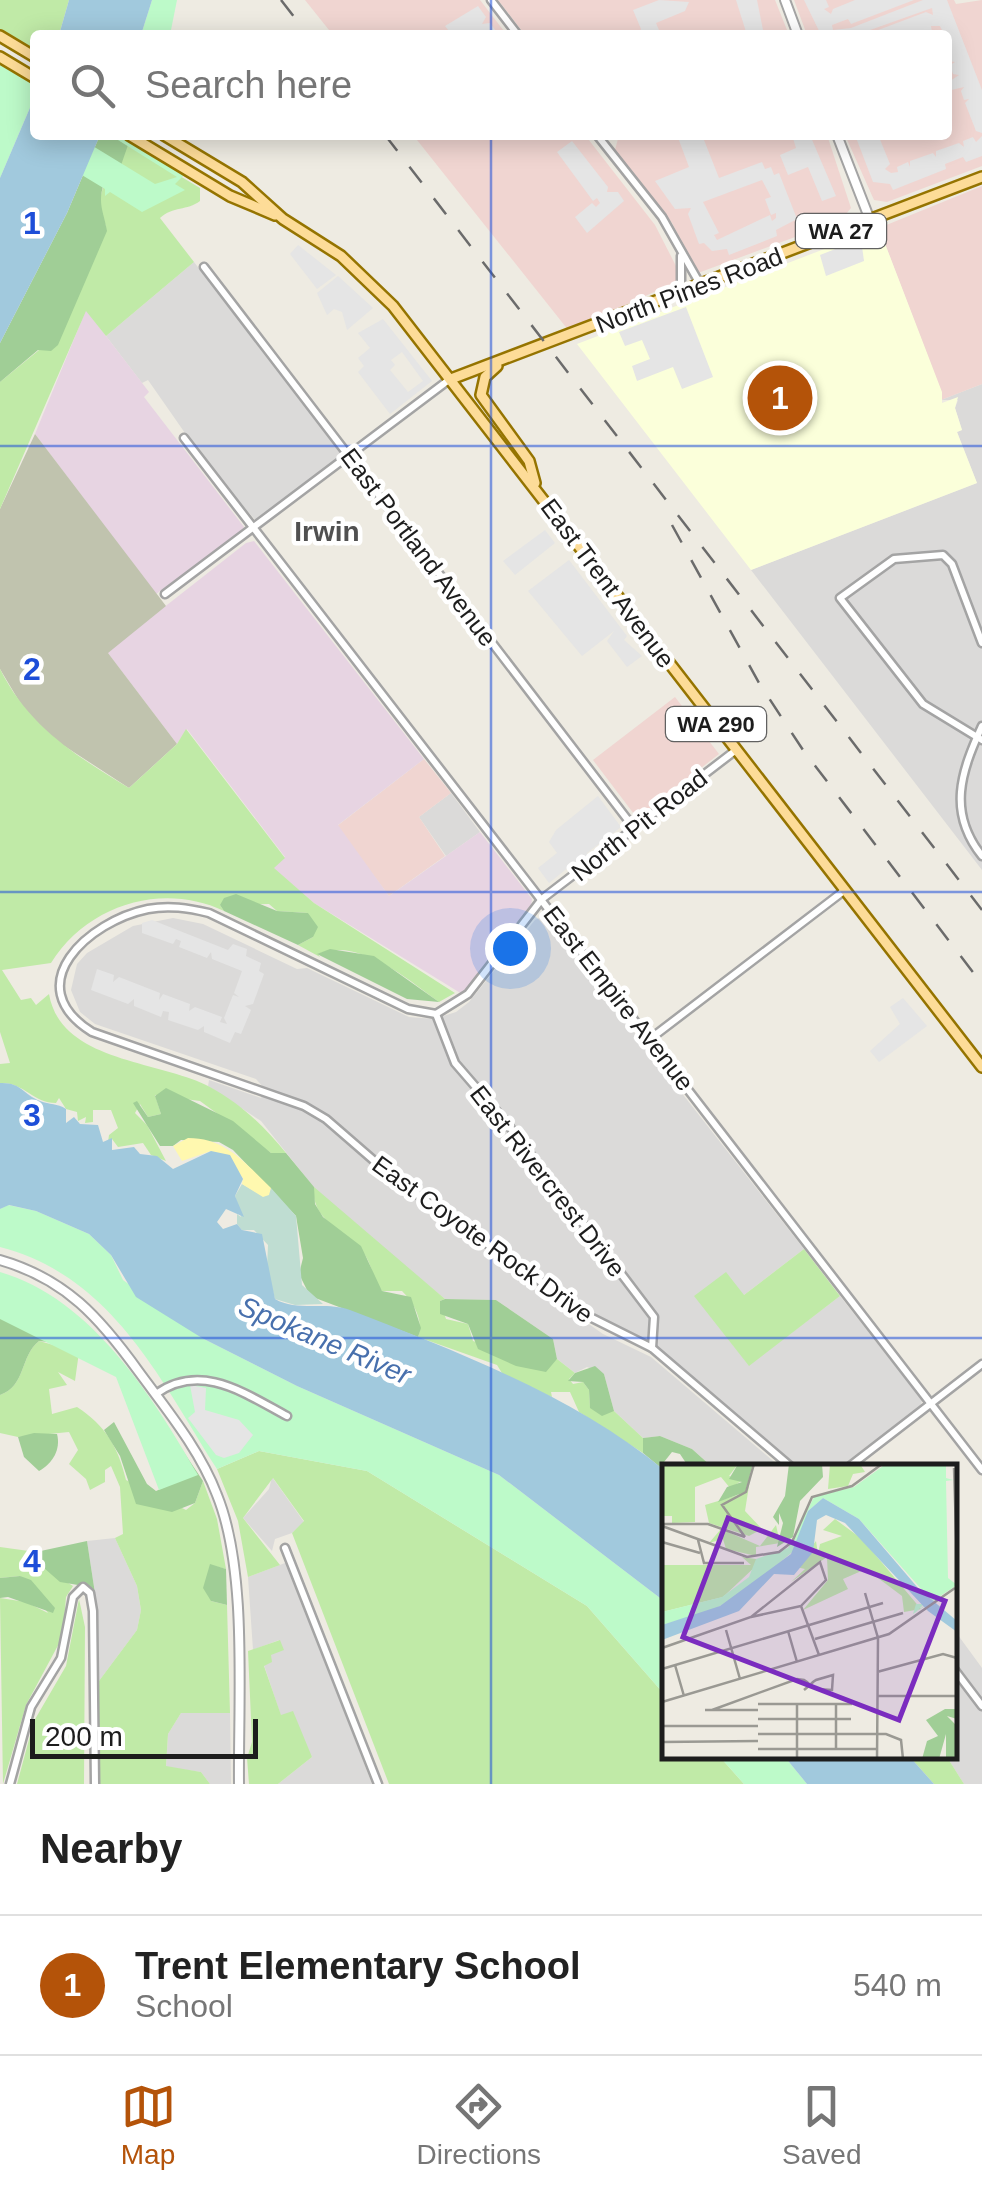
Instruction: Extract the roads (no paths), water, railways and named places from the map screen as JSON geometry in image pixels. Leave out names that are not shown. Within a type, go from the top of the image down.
[{"type":"main road","points":[[3,37],[30,54]]},
{"type":"main road","points":[[0,57],[30,75]]},
{"type":"main road","name":"East Trent Avenue","points":[[136,140],[230,196],[284,219]]},
{"type":"main road","name":"East Trent Avenue","points":[[172,140],[242,182],[284,219],[368,280],[451,379],[982,1067]]},
{"type":"main road","name":"North Pines Road","points":[[451,379],[982,177]]},
{"type":"main road","points":[[502,361],[486,377],[482,395],[529,461],[537,491]]},
{"type":"street","points":[[491,0],[514,30]]},
{"type":"street","points":[[785,0],[796,30]]},
{"type":"street","points":[[603,140],[662,217],[701,285]]},
{"type":"street","points":[[839,140],[870,220]]},
{"type":"street","points":[[681,256],[681,293]]},
{"type":"street","name":"East Portland Avenue","points":[[204,266],[634,828]]},
{"type":"street","points":[[165,594],[451,379]]},
{"type":"street","name":"East Empire Avenue","points":[[184,438],[982,1470]]},
{"type":"street","points":[[979,739],[923,704],[840,598],[894,559],[942,555],[952,564],[982,643]]},
{"type":"street","points":[[982,726],[963,766],[959,792],[966,830],[982,856]]},
{"type":"street","name":"North Pit Road","points":[[542,899],[736,750]]},
{"type":"street","points":[[650,1039],[845,890]]},
{"type":"street","points":[[436,1014],[468,994],[542,899]]},
{"type":"street","name":"East Coyote Rock Drive","points":[[436,1014],[408,1009],[209,913],[180,906],[126,915],[80,942],[60,977],[62,1001],[73,1020],[92,1032],[304,1106],[326,1118],[394,1178],[592,1318],[652,1348],[788,1464]]},
{"type":"street","name":"East Rivercrest Drive","points":[[436,1014],[456,1063],[506,1122],[654,1318],[652,1348]]},
{"type":"street","points":[[0,1260],[38,1273],[76,1295],[104,1324],[156,1394],[205,1469],[225,1517],[234,1570],[239,1784]]},
{"type":"street","points":[[853,1464],[982,1364]]},
{"type":"street","points":[[156,1394],[173,1383],[203,1378],[287,1416]]},
{"type":"street","points":[[285,1548],[378,1784]]},
{"type":"street","points":[[10,1784],[31,1707],[67,1642],[77,1589],[90,1593],[93,1610],[95,1784]]},
{"type":"street","points":[[957,1673],[982,1706]]},
{"type":"water","points":[[69,0],[152,0],[143,30],[60,30]]},
{"type":"water","points":[[30,108],[30,140],[98,140],[67,213],[0,343],[0,178]]},
{"type":"water","name":"Spokane River","points":[[0,1083],[13,1084],[40,1101],[66,1109],[66,1123],[74,1117],[80,1124],[98,1125],[103,1142],[112,1138],[112,1150],[134,1147],[140,1154],[157,1156],[173,1169],[211,1151],[230,1155],[243,1179],[235,1196],[244,1217],[226,1209],[217,1222],[223,1229],[237,1224],[242,1230],[262,1234],[275,1299],[293,1305],[350,1310],[473,1359],[593,1420],[662,1468],[662,1599],[499,1475],[297,1386],[202,1338],[136,1297],[111,1255],[89,1234],[36,1211],[9,1205],[0,1209]]},
{"type":"water","points":[[787,1759],[912,1759],[934,1784],[807,1784]]},
{"type":"railway","points":[[281,0],[304,30]]},
{"type":"railway","points":[[389,140],[982,910]]},
{"type":"railway","points":[[672,525],[759,683],[803,750],[982,984]]},
{"type":"place","name":"Trent Elementary School","points":[[780,398]]},
{"type":"district","name":"Irwin","points":[[327,531]]}]
